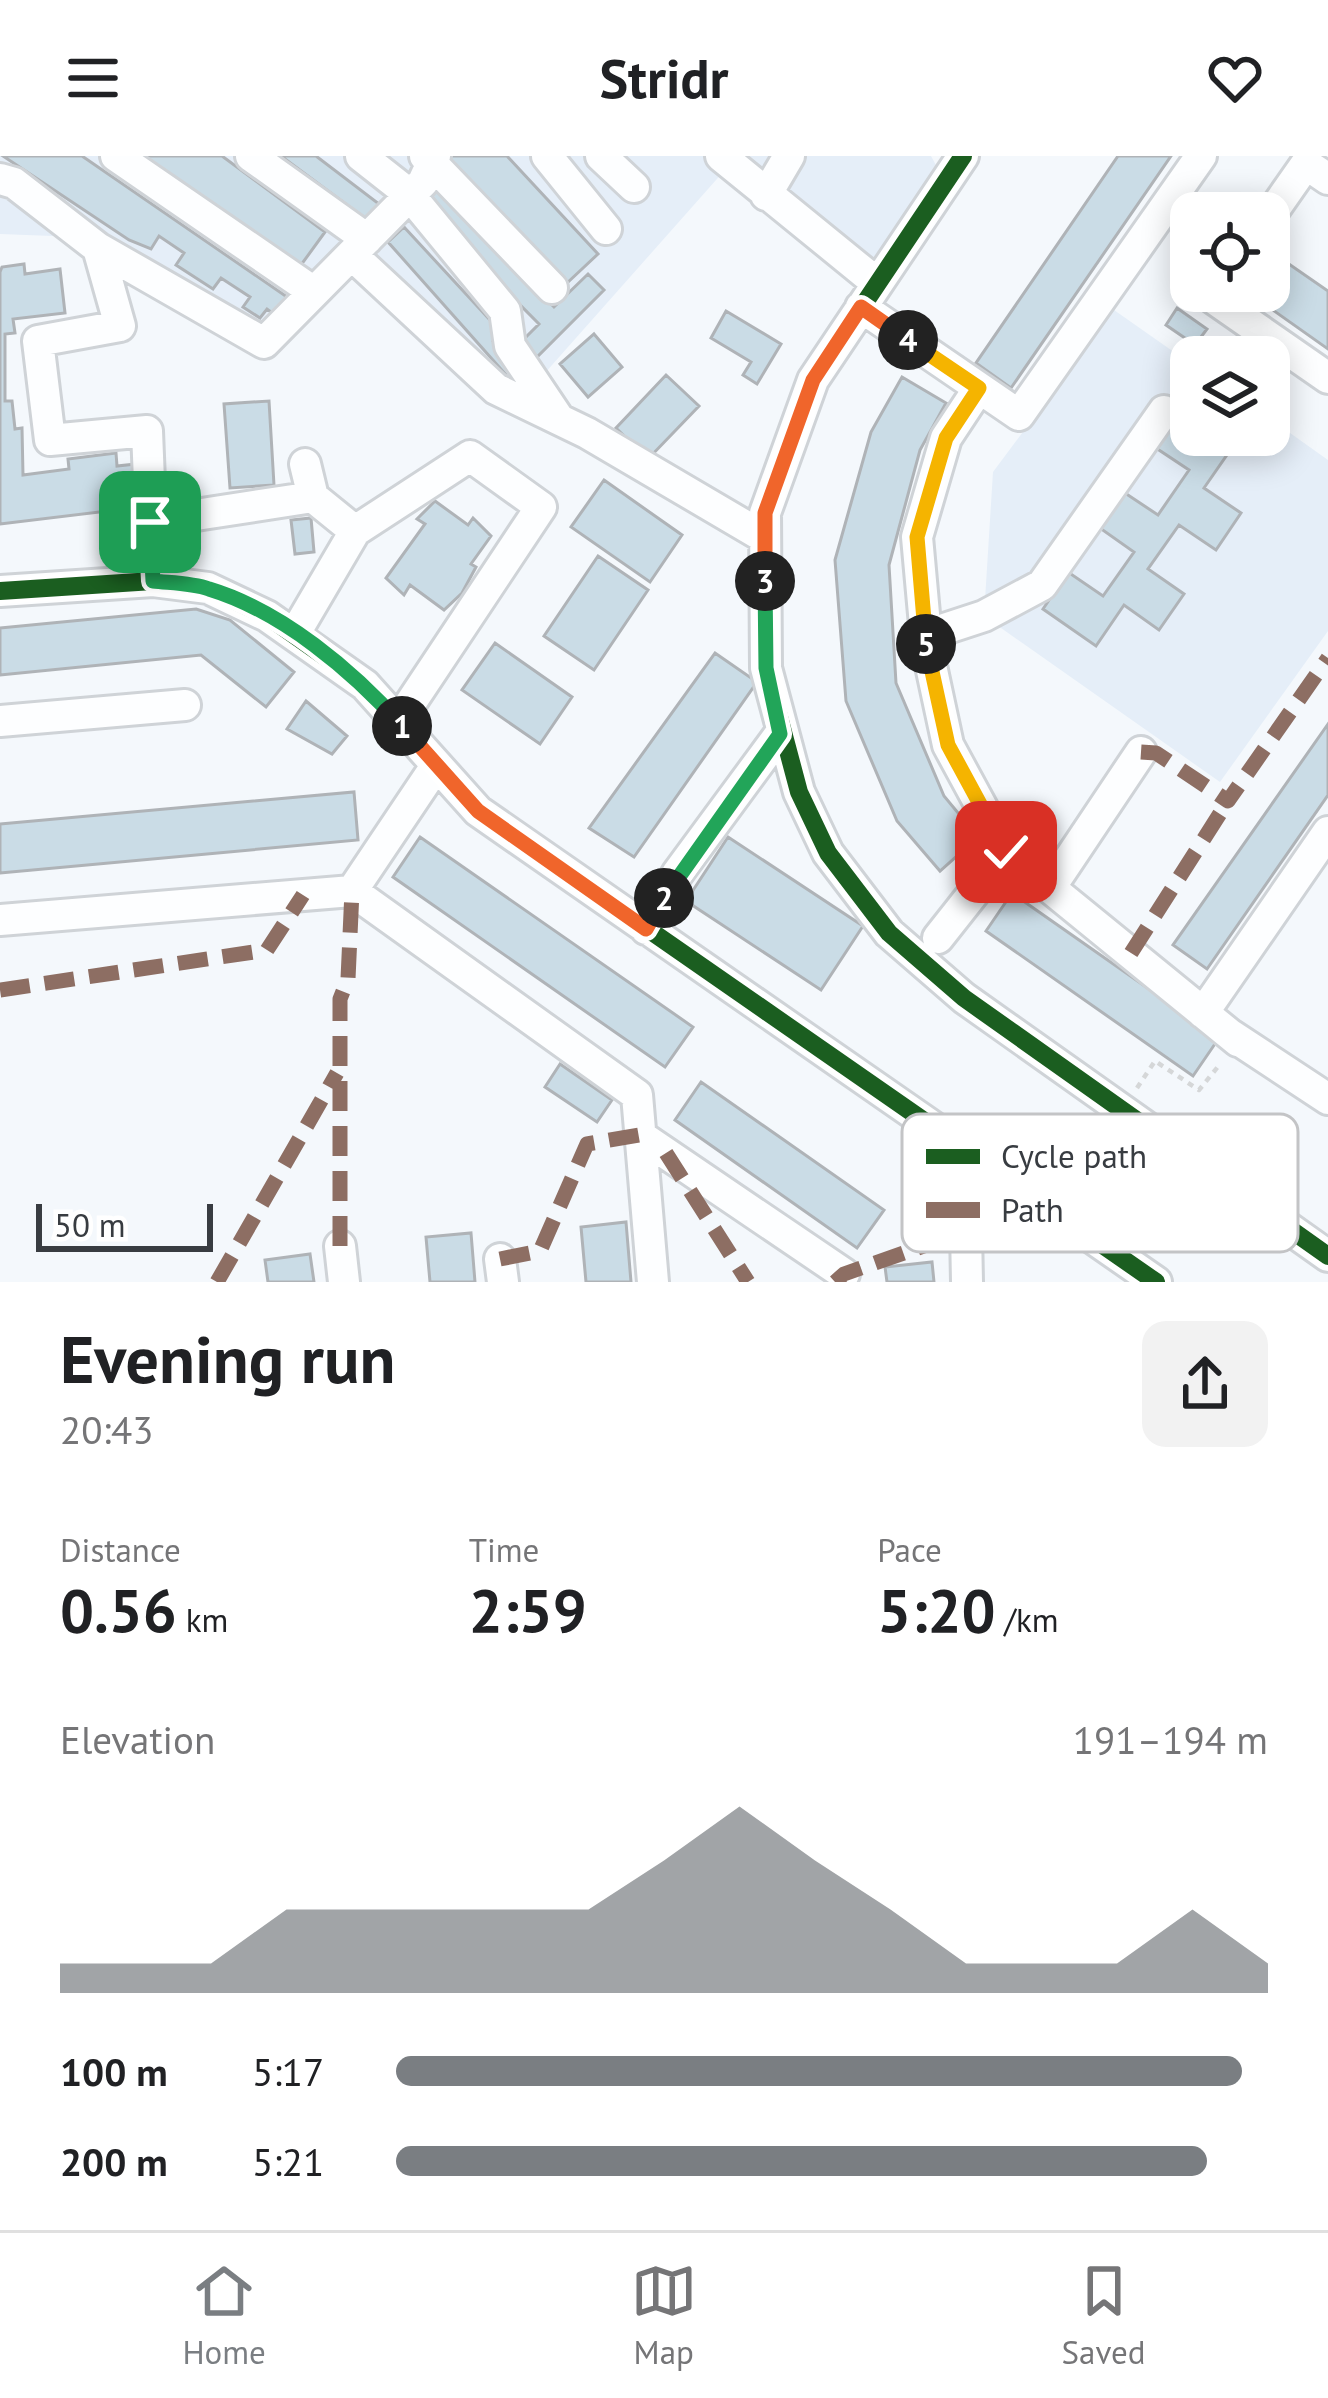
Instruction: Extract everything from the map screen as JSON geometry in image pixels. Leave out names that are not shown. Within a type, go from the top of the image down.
[{"type":"street","points":[[116,156],[314,292]]},
{"type":"street","points":[[251,156],[360,247],[496,389],[560,420],[764,537]]},
{"type":"street","points":[[361,156],[408,193],[505,311],[510,346],[560,420]]},
{"type":"street","points":[[547,156],[606,229]]},
{"type":"street","points":[[601,156],[634,187]]},
{"type":"street","points":[[721,156],[869,295],[979,388],[1019,415],[1201,156]]},
{"type":"street","points":[[766,195],[789,156]]},
{"type":"street","points":[[963,156],[813,380],[765,513],[766,668],[799,792],[829,853],[889,933],[964,998],[1128,1114]]},
{"type":"street","points":[[0,179],[14,182],[98,248],[264,343],[423,182],[431,158],[552,288]]},
{"type":"street","points":[[1290,194],[1315,166]]},
{"type":"street","points":[[98,248],[120,326],[38,341],[50,440],[147,430],[153,581]]},
{"type":"street","points":[[1233,312],[1328,378]]},
{"type":"street","points":[[979,388],[946,438],[917,537],[926,635],[948,745],[1006,852],[1235,1038],[1328,1099]]},
{"type":"street","points":[[926,635],[984,616],[1042,585],[1164,411]]},
{"type":"street","points":[[294,635],[355,531],[470,456],[541,507],[398,722]]},
{"type":"street","points":[[305,464],[313,497],[355,531]]},
{"type":"street","points":[[150,522],[313,497]]},
{"type":"street","points":[[0,591],[153,581],[208,588],[294,635],[365,685],[478,811],[910,1114]]},
{"type":"street","points":[[0,721],[185,705]]},
{"type":"street","points":[[646,929],[677,874],[780,734]]},
{"type":"street","points":[[1050,888],[1141,752]]},
{"type":"street","points":[[352,891],[436,766]]},
{"type":"street","points":[[1203,1012],[1328,832]]},
{"type":"street","points":[[938,938],[1006,852]]},
{"type":"street","points":[[0,920],[352,891],[637,1095],[653,1282]]},
{"type":"street","points":[[639,1135],[844,1274]]},
{"type":"street","points":[[1298,1235],[1328,1256]]},
{"type":"street","points":[[340,1246],[344,1282]]},
{"type":"street","points":[[966,1252],[967,1282]]},
{"type":"street","points":[[1114,1252],[1156,1282]]},
{"type":"path","points":[[1135,1114],[1155,1060],[1198,1090],[1235,1038]]},
{"type":"shaded area","points":[[0,156],[707,156],[724,171],[529,391],[501,381],[349,242],[261,329],[105,238],[0,234]]},
{"type":"shaded area","points":[[734,156],[931,156],[937,167],[870,264]]},
{"type":"shaded area","points":[[1114,310],[1170,349],[1170,456],[1290,456],[1290,433],[1328,460],[1328,631],[1220,782],[984,616],[993,472]]},
{"type":"building","points":[[3,156],[82,156],[287,297],[275,315],[267,309],[260,318],[243,307],[250,297],[221,278],[213,289],[176,265],[184,253],[159,236],[151,249],[129,240]]},
{"type":"building","points":[[143,156],[222,156],[325,232],[301,265]]},
{"type":"building","points":[[281,156],[316,156],[379,204],[367,220]]},
{"type":"building","points":[[447,156],[507,156],[598,254],[566,284]]},
{"type":"building","points":[[1118,156],[1171,156],[1011,388],[976,363]]},
{"type":"building","points":[[432,184],[554,307],[588,274],[604,290],[533,361],[518,345],[539,324],[416,200]]},
{"type":"building","points":[[404,227],[490,320],[499,335],[493,341],[517,368],[508,377],[388,242]]},
{"type":"building","points":[[24,264],[25,274],[60,269],[65,313],[13,319],[15,333],[5,334],[5,401],[12,401],[15,429],[22,428],[23,475],[69,469],[68,459],[116,453],[117,466],[136,464],[141,507],[0,524],[0,272],[2,267]]},
{"type":"building","points":[[1290,265],[1328,291],[1328,349],[1276,312],[1290,312]]},
{"type":"building","points":[[726,311],[781,344],[757,384],[743,375],[751,362],[711,338]]},
{"type":"building","points":[[1174,312],[1183,312],[1207,329],[1202,336],[1182,336],[1166,325]]},
{"type":"building","points":[[594,334],[622,367],[588,397],[560,364]]},
{"type":"building","points":[[666,375],[699,406],[648,459],[616,428]]},
{"type":"building","points":[[902,377],[946,403],[920,450],[889,565],[896,683],[944,796],[978,837],[940,871],[897,821],[846,701],[835,560],[871,432]]},
{"type":"building","points":[[269,401],[274,485],[230,488],[224,404]]},
{"type":"building","points":[[1170,421],[1170,456],[1226,456],[1204,488],[1241,513],[1216,550],[1179,525],[1148,569],[1184,594],[1159,630],[1124,605],[1096,646],[1043,609],[1068,572],[1103,596],[1134,552],[1097,526],[1122,491],[1158,515],[1189,470],[1153,446]]},
{"type":"building","points":[[604,480],[682,535],[650,582],[571,527]]},
{"type":"building","points":[[435,501],[468,525],[473,518],[491,536],[471,564],[476,567],[462,593],[444,610],[410,585],[404,595],[386,578],[425,524],[417,519]]},
{"type":"building","points":[[311,518],[314,552],[295,554],[291,520]]},
{"type":"building","points":[[598,556],[648,590],[594,670],[544,636]]},
{"type":"building","points":[[196,609],[230,620],[294,672],[266,707],[201,655],[0,675],[0,628]]},
{"type":"building","points":[[495,643],[572,697],[540,744],[462,690]]},
{"type":"building","points":[[715,653],[757,682],[634,857],[589,828]]},
{"type":"building","points":[[306,701],[347,736],[332,754],[287,729]]},
{"type":"building","points":[[1328,724],[1328,795],[1207,969],[1173,945]]},
{"type":"building","points":[[354,792],[358,840],[0,873],[0,824]]},
{"type":"building","points":[[420,837],[693,1027],[665,1067],[393,877]]},
{"type":"building","points":[[728,837],[863,926],[821,990],[686,901]]},
{"type":"building","points":[[1012,893],[1219,1038],[1193,1076],[986,931]]},
{"type":"building","points":[[560,1064],[612,1100],[597,1122],[545,1087]]},
{"type":"building","points":[[701,1082],[884,1210],[857,1248],[675,1120]]},
{"type":"building","points":[[626,1222],[631,1282],[586,1282],[581,1227]]},
{"type":"building","points":[[471,1233],[475,1282],[430,1282],[426,1237]]},
{"type":"building","points":[[310,1254],[314,1282],[268,1282],[265,1260]]},
{"type":"building","points":[[932,1262],[934,1282],[887,1282],[885,1267]]},
{"type":"marked path","points":[[1141,752],[1156,753],[1228,801],[1328,658]]},
{"type":"marked path","points":[[1131,953],[1228,801]]},
{"type":"marked path","points":[[340,1246],[340,999],[348,979],[352,891]]},
{"type":"marked path","points":[[0,990],[267,950],[303,895]]},
{"type":"marked path","points":[[217,1282],[337,1073]]},
{"type":"marked path","points":[[500,1259],[540,1251],[587,1144],[639,1135]]},
{"type":"marked path","points":[[666,1153],[748,1282]]},
{"type":"marked path","points":[[835,1282],[844,1274],[906,1252]]},
{"type":"cycle path","points":[[963,156],[813,380],[765,513],[766,668],[799,792],[828,853],[889,933],[964,998],[1128,1114]]},
{"type":"cycle path","points":[[0,591],[153,581],[208,588],[267,616],[365,685],[478,811],[914,1114]]},
{"type":"cycle path","points":[[1298,1235],[1328,1256]]},
{"type":"cycle path","points":[[1113,1252],[1156,1282]]},
{"type":"route","points":[[150,522],[153,581],[208,588],[267,616],[365,685],[478,811],[646,929],[677,874],[780,734],[766,668],[765,513],[813,380],[861,307],[979,388],[946,438],[917,537],[927,646],[948,745],[1006,852]]}]
